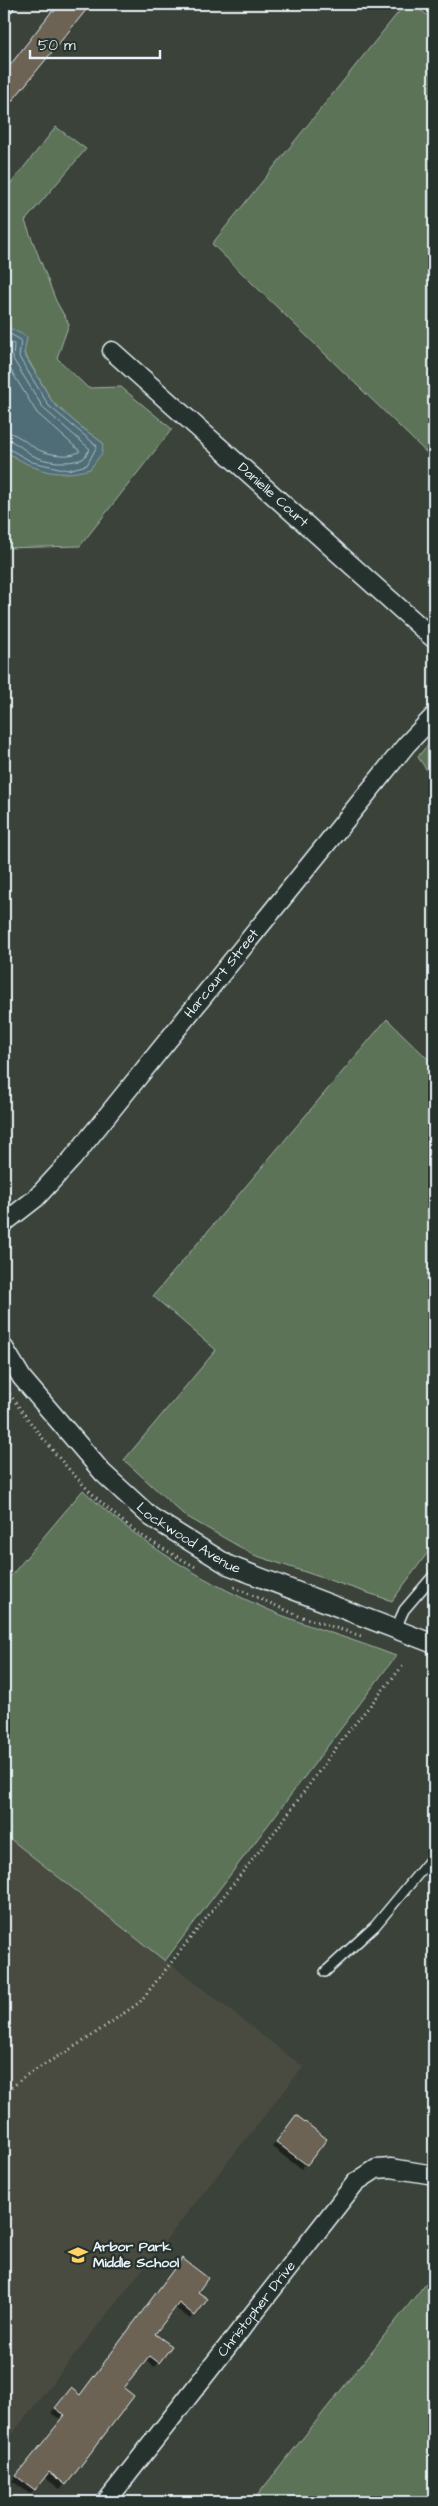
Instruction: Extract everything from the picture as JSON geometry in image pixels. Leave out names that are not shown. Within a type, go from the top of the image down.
[{"type":"street","name":"Danielle Court","points":[[112,350],[434,640]]},
{"type":"street","name":"Harcourt Street","points":[[4,1223],[36,1198],[72,1159],[407,744],[434,716]]},
{"type":"street","name":"Lockwood Avenue","points":[[4,1348],[22,1378],[103,1473],[151,1517],[228,1565],[434,1644]]},
{"type":"street","name":"Christopher Drive","points":[[106,2502],[356,2182],[376,2169],[391,2168],[434,2176]]},
{"type":"lane","points":[[396,1628],[404,1610],[432,1576]]},
{"type":"lane","points":[[325,1972],[375,1926],[434,1855]]},
{"type":"path","points":[[4,2094],[26,2076],[87,2039],[140,2002],[279,1826],[344,1737],[405,1663]]},
{"type":"shaded area","name":"Arbor Park Middle School","points":[[4,1834],[303,2067],[4,2444]]},
{"type":"green space","points":[[405,4],[412,4],[434,20],[434,460],[212,244]]},
{"type":"green space","points":[[56,127],[86,149],[25,221],[56,301],[69,324],[57,358],[88,388],[121,387],[172,429],[80,546],[4,548],[4,447],[5,450],[103,443],[53,403],[10,328],[4,330],[4,192]]},
{"type":"green space","points":[[434,736],[434,781],[418,757]]},
{"type":"green space","points":[[387,1019],[434,1065],[434,1544],[392,1601],[254,1555],[184,1515],[124,1460],[216,1350],[153,1296]]},
{"type":"green space","points":[[83,1490],[128,1529],[152,1546],[227,1591],[281,1615],[396,1656],[165,1961],[4,1834],[4,1584]]},
{"type":"green space","points":[[434,2273],[434,2502],[252,2502]]},
{"type":"water","points":[[10,328],[27,337],[24,354],[53,403],[103,443],[102,453],[90,469],[66,473],[45,471],[25,463],[4,450],[4,330]]},
{"type":"building","points":[[59,4],[91,4],[4,111],[4,73]]},
{"type":"building","points":[[296,2115],[327,2139],[307,2165],[276,2142]]},
{"type":"building","points":[[182,2258],[208,2278],[198,2292],[208,2299],[195,2316],[179,2303],[155,2334],[172,2346],[159,2363],[150,2356],[124,2388],[134,2396],[66,2485],[49,2472],[35,2490],[16,2476],[65,2415],[55,2408],[71,2388],[80,2395]]},
{"type":"place","name":"Arbor Park Middle School","points":[[78,2255]]}]
